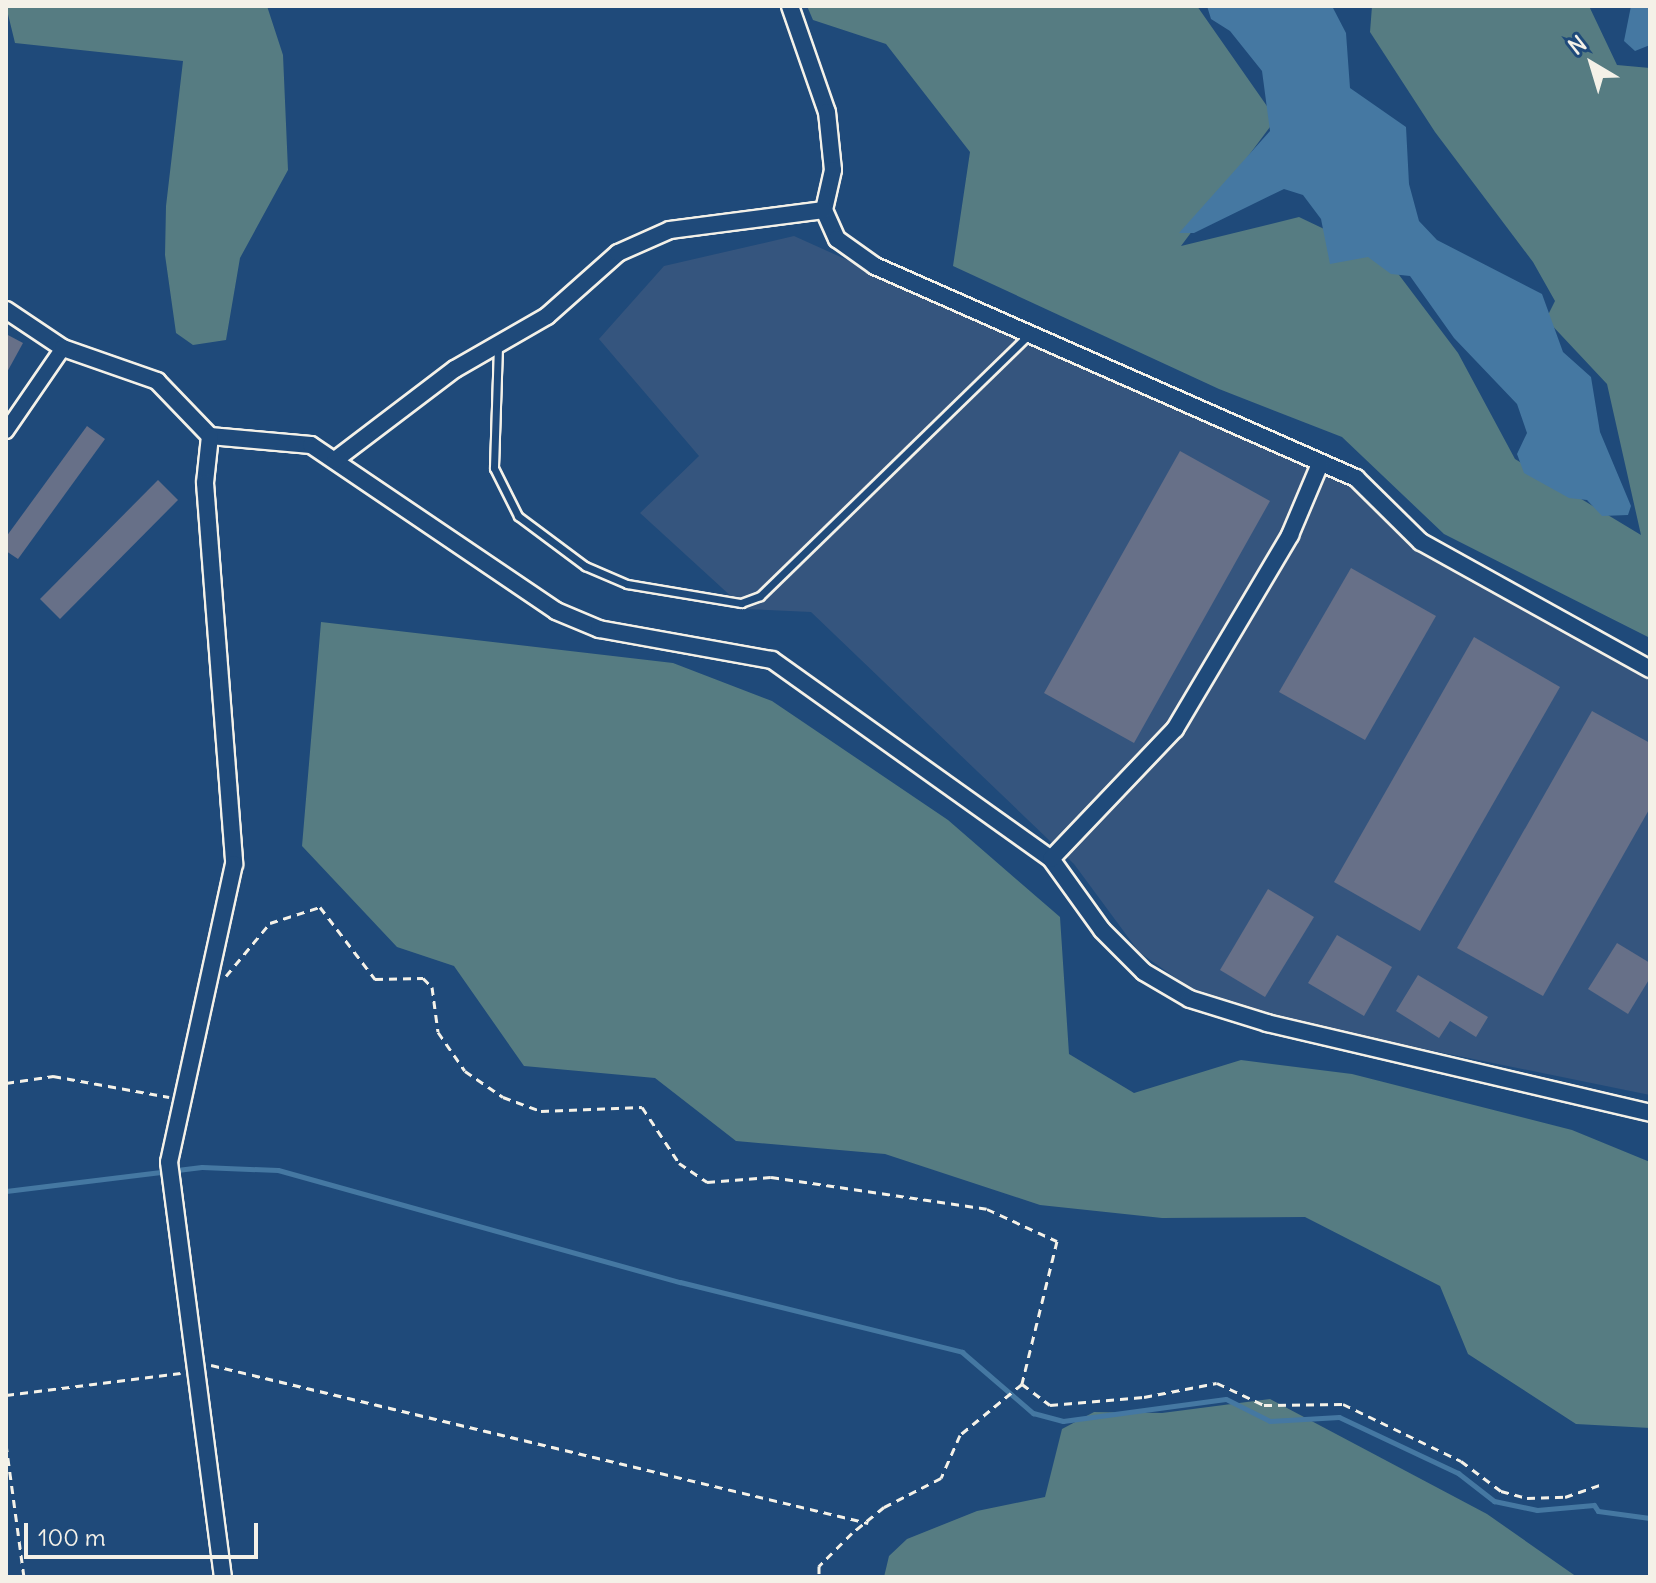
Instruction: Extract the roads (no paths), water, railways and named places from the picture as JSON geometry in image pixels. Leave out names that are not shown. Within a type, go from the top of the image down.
[{"type":"street","points":[[790,6],[827,112],[833,170],[824,210],[837,239],[875,266],[1356,478],[1445,557],[1650,669]]},
{"type":"street","points":[[335,460],[498,344],[547,316],[618,253],[670,230],[824,210]]},
{"type":"street","points":[[6,310],[63,348],[157,381],[210,436],[311,445],[556,611],[599,629],[772,660],[1051,859],[1102,930],[1144,972],[1190,999],[1267,1023],[1650,1113]]},
{"type":"street","points":[[6,431],[63,348]]},
{"type":"street","points":[[210,436],[205,483],[234,819],[234,864],[181,1099],[170,1201],[223,1577]]},
{"type":"street","points":[[1051,859],[1175,729],[1290,535],[1320,464]]},
{"type":"lane","points":[[498,344],[494,468],[518,516],[585,566],[627,584],[741,603],[760,596],[1029,334]]},
{"type":"waterway","points":[[6,1191],[202,1167],[278,1170],[680,1282],[962,1352],[1033,1413],[1063,1421],[1226,1399],[1270,1421],[1339,1417],[1458,1473],[1494,1501],[1537,1510],[1594,1505],[1598,1511],[1650,1518]]}]
